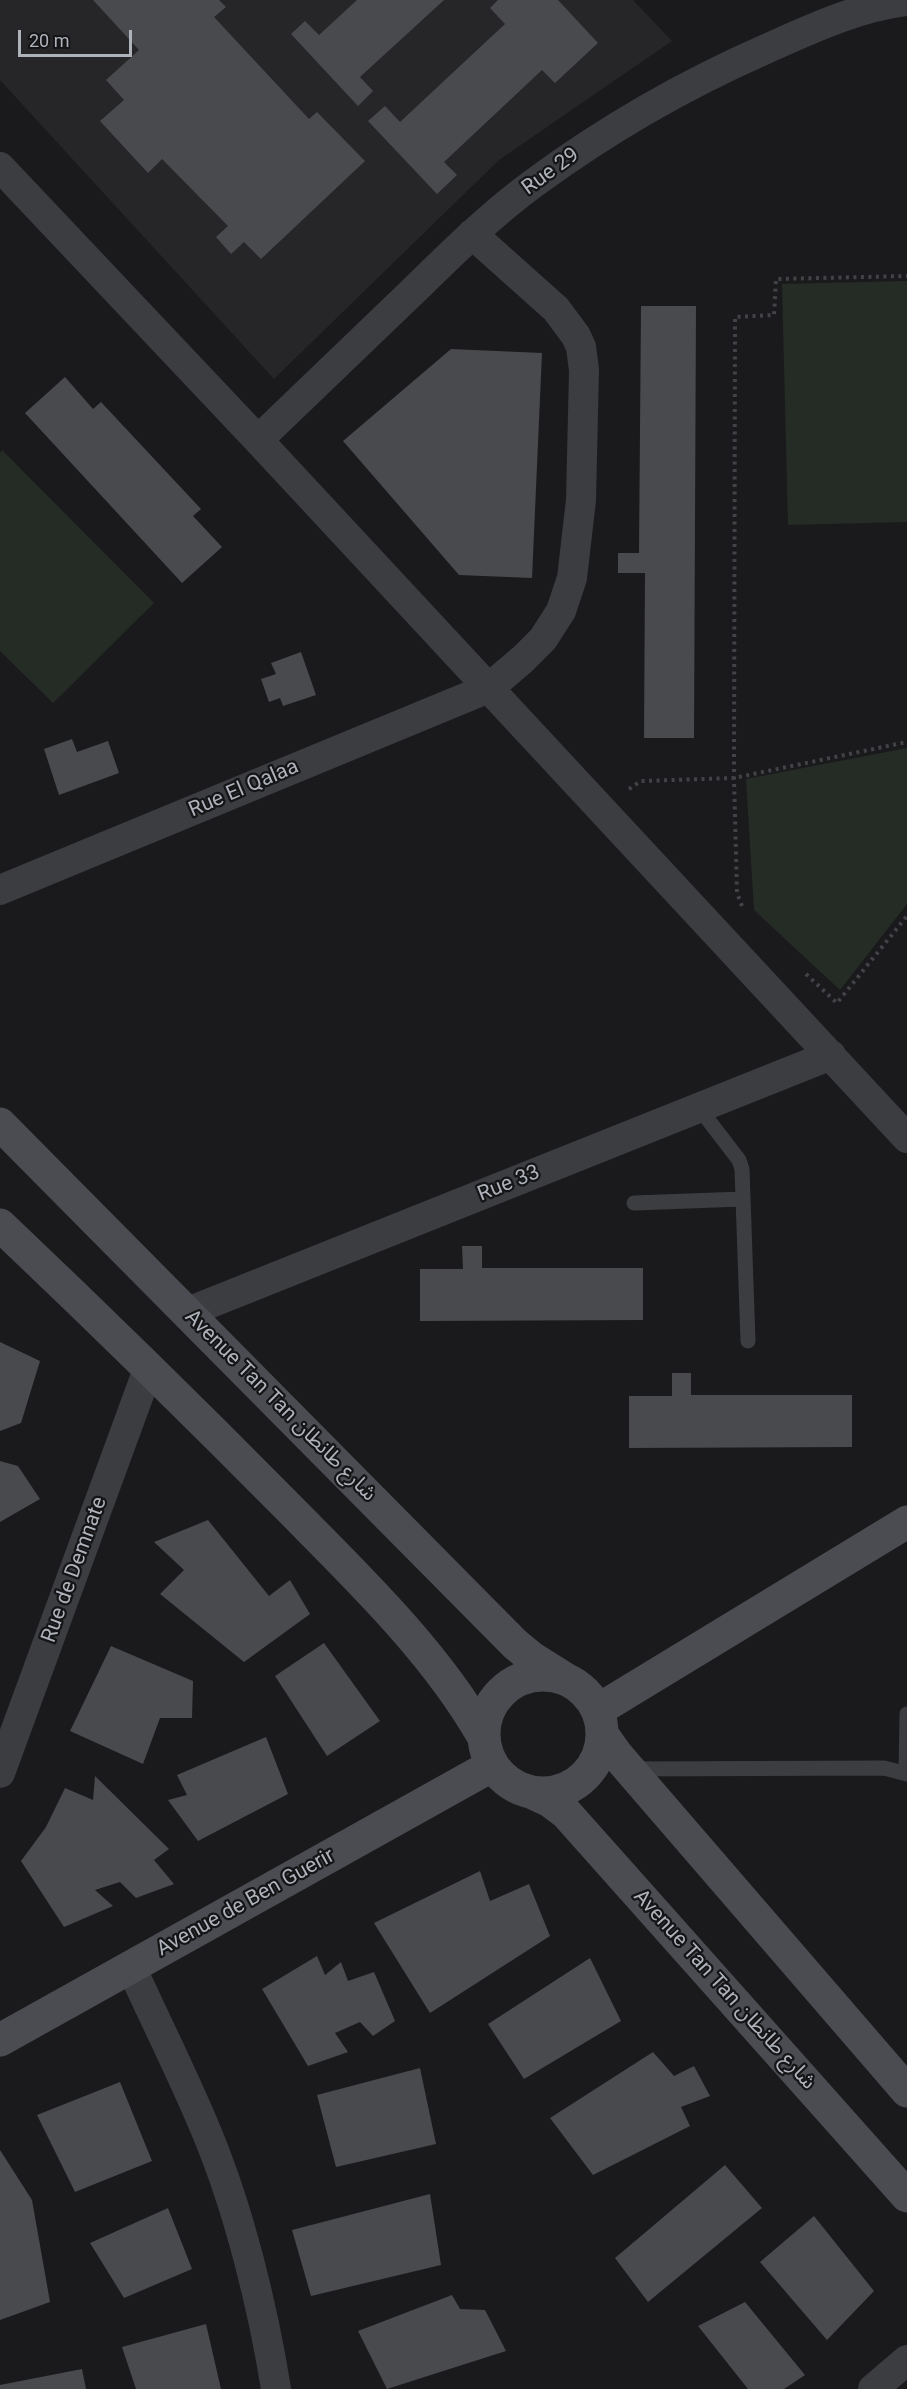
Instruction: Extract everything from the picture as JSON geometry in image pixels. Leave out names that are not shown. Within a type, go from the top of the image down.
[{"type":"main road","name":"Avenue Tan Tan شارع طانطان","points":[[0,1124],[515,1644],[532,1658],[567,1680]]},
{"type":"main road","points":[[0,1226],[149,1367],[324,1544],[400,1625],[439,1669],[502,1778],[517,1788],[533,1793],[554,1793],[573,1785],[589,1772],[599,1754],[600,1722]]},
{"type":"main road","points":[[600,1722],[907,1522]]},
{"type":"main road","points":[[487,1751],[486,1716],[495,1698],[509,1685],[528,1677],[547,1675],[567,1680],[590,1698],[600,1722],[629,1769],[907,2091]]},
{"type":"main road","name":"Avenue de Ben Guerir","points":[[0,2040],[130,1967],[487,1751]]},
{"type":"main road","name":"Avenue Tan Tan شارع طانطان","points":[[533,1793],[550,1801],[566,1813],[907,2196]]},
{"type":"street","name":"Rue 29","points":[[258,440],[472,234],[533,183],[602,136],[733,64],[839,18],[907,1]]},
{"type":"street","points":[[0,167],[258,440],[907,1137]]},
{"type":"street","name":"Rue El Qalaa","points":[[0,890],[489,688],[543,639],[561,611],[569,587],[581,500],[584,370],[581,347],[576,336],[556,309],[472,234]]},
{"type":"street","name":"Rue 33","points":[[188,1312],[831,1055]]},
{"type":"street","name":"Rue de Demnate","points":[[0,1773],[149,1367]]},
{"type":"street","points":[[130,1967],[207,2133],[233,2204],[276,2389]]},
{"type":"street","points":[[873,2389],[907,2360]]},
{"type":"lane","points":[[699,1108],[739,1160],[742,1169],[748,1341]]},
{"type":"lane","points":[[634,1203],[743,1199]]},
{"type":"lane","points":[[629,1769],[884,1768],[906,1773],[907,1714]]},
{"type":"path","points":[[742,908],[737,893],[734,778],[735,317],[774,315],[776,279],[907,276]]},
{"type":"path","points":[[601,809],[640,781],[734,778],[907,742]]},
{"type":"path","points":[[804,972],[837,1003],[907,916]]},
{"type":"shaded area","points":[[0,0],[633,0],[672,41],[499,160],[274,379],[0,80]]},
{"type":"shaded area","points":[[907,281],[907,522],[788,525],[782,284]]},
{"type":"shaded area","points":[[2,450],[154,603],[53,703],[0,651],[0,453]]},
{"type":"shaded area","points":[[907,748],[907,904],[840,990],[754,910],[746,779]]},
{"type":"building","points":[[93,0],[219,0],[226,7],[214,17],[309,119],[317,112],[365,161],[261,259],[244,242],[231,254],[216,237],[228,226],[162,159],[148,173],[100,121],[124,100],[106,80],[139,50]]},
{"type":"building","points":[[357,0],[444,0],[360,77],[373,91],[358,106],[291,34],[305,21],[319,35]]},
{"type":"building","points":[[498,0],[558,0],[598,43],[555,83],[542,70],[444,162],[457,175],[437,194],[368,121],[385,106],[400,122],[505,24],[490,8]]},
{"type":"building","points":[[641,306],[696,306],[694,738],[644,738],[645,573],[618,573],[618,553],[639,553]]},
{"type":"building","points":[[451,349],[542,353],[532,578],[459,575],[343,441]]},
{"type":"building","points":[[65,377],[93,409],[101,402],[201,509],[193,516],[222,547],[182,583],[25,413]]},
{"type":"building","points":[[301,652],[316,695],[283,706],[280,698],[269,702],[261,679],[276,674],[271,663]]},
{"type":"building","points":[[72,739],[77,752],[108,741],[119,773],[59,795],[44,749]]},
{"type":"building","points":[[462,1246],[482,1246],[482,1268],[643,1268],[643,1320],[420,1321],[420,1269],[463,1269]]},
{"type":"building","points":[[0,1342],[40,1361],[21,1423],[0,1431]]},
{"type":"building","points":[[672,1373],[691,1373],[691,1395],[852,1395],[852,1447],[629,1448],[629,1396],[672,1396]]},
{"type":"building","points":[[0,1461],[18,1466],[40,1499],[0,1522]]},
{"type":"building","points":[[208,1520],[269,1596],[290,1580],[310,1614],[244,1662],[160,1594],[184,1570],[154,1542]]},
{"type":"building","points":[[324,1643],[380,1721],[327,1756],[275,1676]]},
{"type":"building","points":[[111,1646],[193,1681],[192,1718],[160,1718],[143,1764],[70,1731]]},
{"type":"building","points":[[266,1737],[288,1794],[198,1841],[168,1800],[187,1795],[177,1775]]},
{"type":"building","points":[[95,1776],[169,1849],[154,1860],[174,1884],[136,1898],[120,1882],[95,1890],[113,1906],[64,1927],[21,1861],[46,1827],[65,1788],[93,1800]]},
{"type":"building","points":[[480,1871],[490,1901],[529,1884],[550,1936],[430,2013],[374,1923]]},
{"type":"building","points":[[317,1956],[325,1975],[341,1962],[348,1981],[374,1972],[395,2021],[373,2036],[360,2022],[335,2033],[348,2052],[308,2066],[262,1989]]},
{"type":"building","points":[[590,1958],[621,2021],[524,2079],[488,2024]]},
{"type":"building","points":[[653,2052],[674,2076],[694,2066],[710,2096],[681,2107],[690,2126],[593,2175],[550,2118]]},
{"type":"building","points":[[420,2068],[436,2144],[336,2167],[317,2095]]},
{"type":"building","points":[[120,2082],[152,2161],[75,2192],[37,2115]]},
{"type":"building","points":[[0,2150],[32,2200],[50,2302],[0,2320]]},
{"type":"building","points":[[725,2165],[762,2208],[648,2302],[615,2258]]},
{"type":"building","points":[[430,2194],[441,2265],[311,2296],[292,2230]]},
{"type":"building","points":[[168,2208],[192,2269],[124,2298],[90,2243]]},
{"type":"building","points":[[814,2216],[874,2291],[827,2340],[760,2262]]},
{"type":"building","points":[[452,2295],[460,2309],[485,2310],[506,2351],[387,2389],[358,2331]]},
{"type":"building","points":[[745,2302],[805,2375],[784,2389],[748,2389],[698,2326]]},
{"type":"building","points":[[206,2324],[221,2389],[136,2389],[122,2347]]},
{"type":"building","points":[[82,2369],[86,2389],[0,2389],[0,2385]]}]
